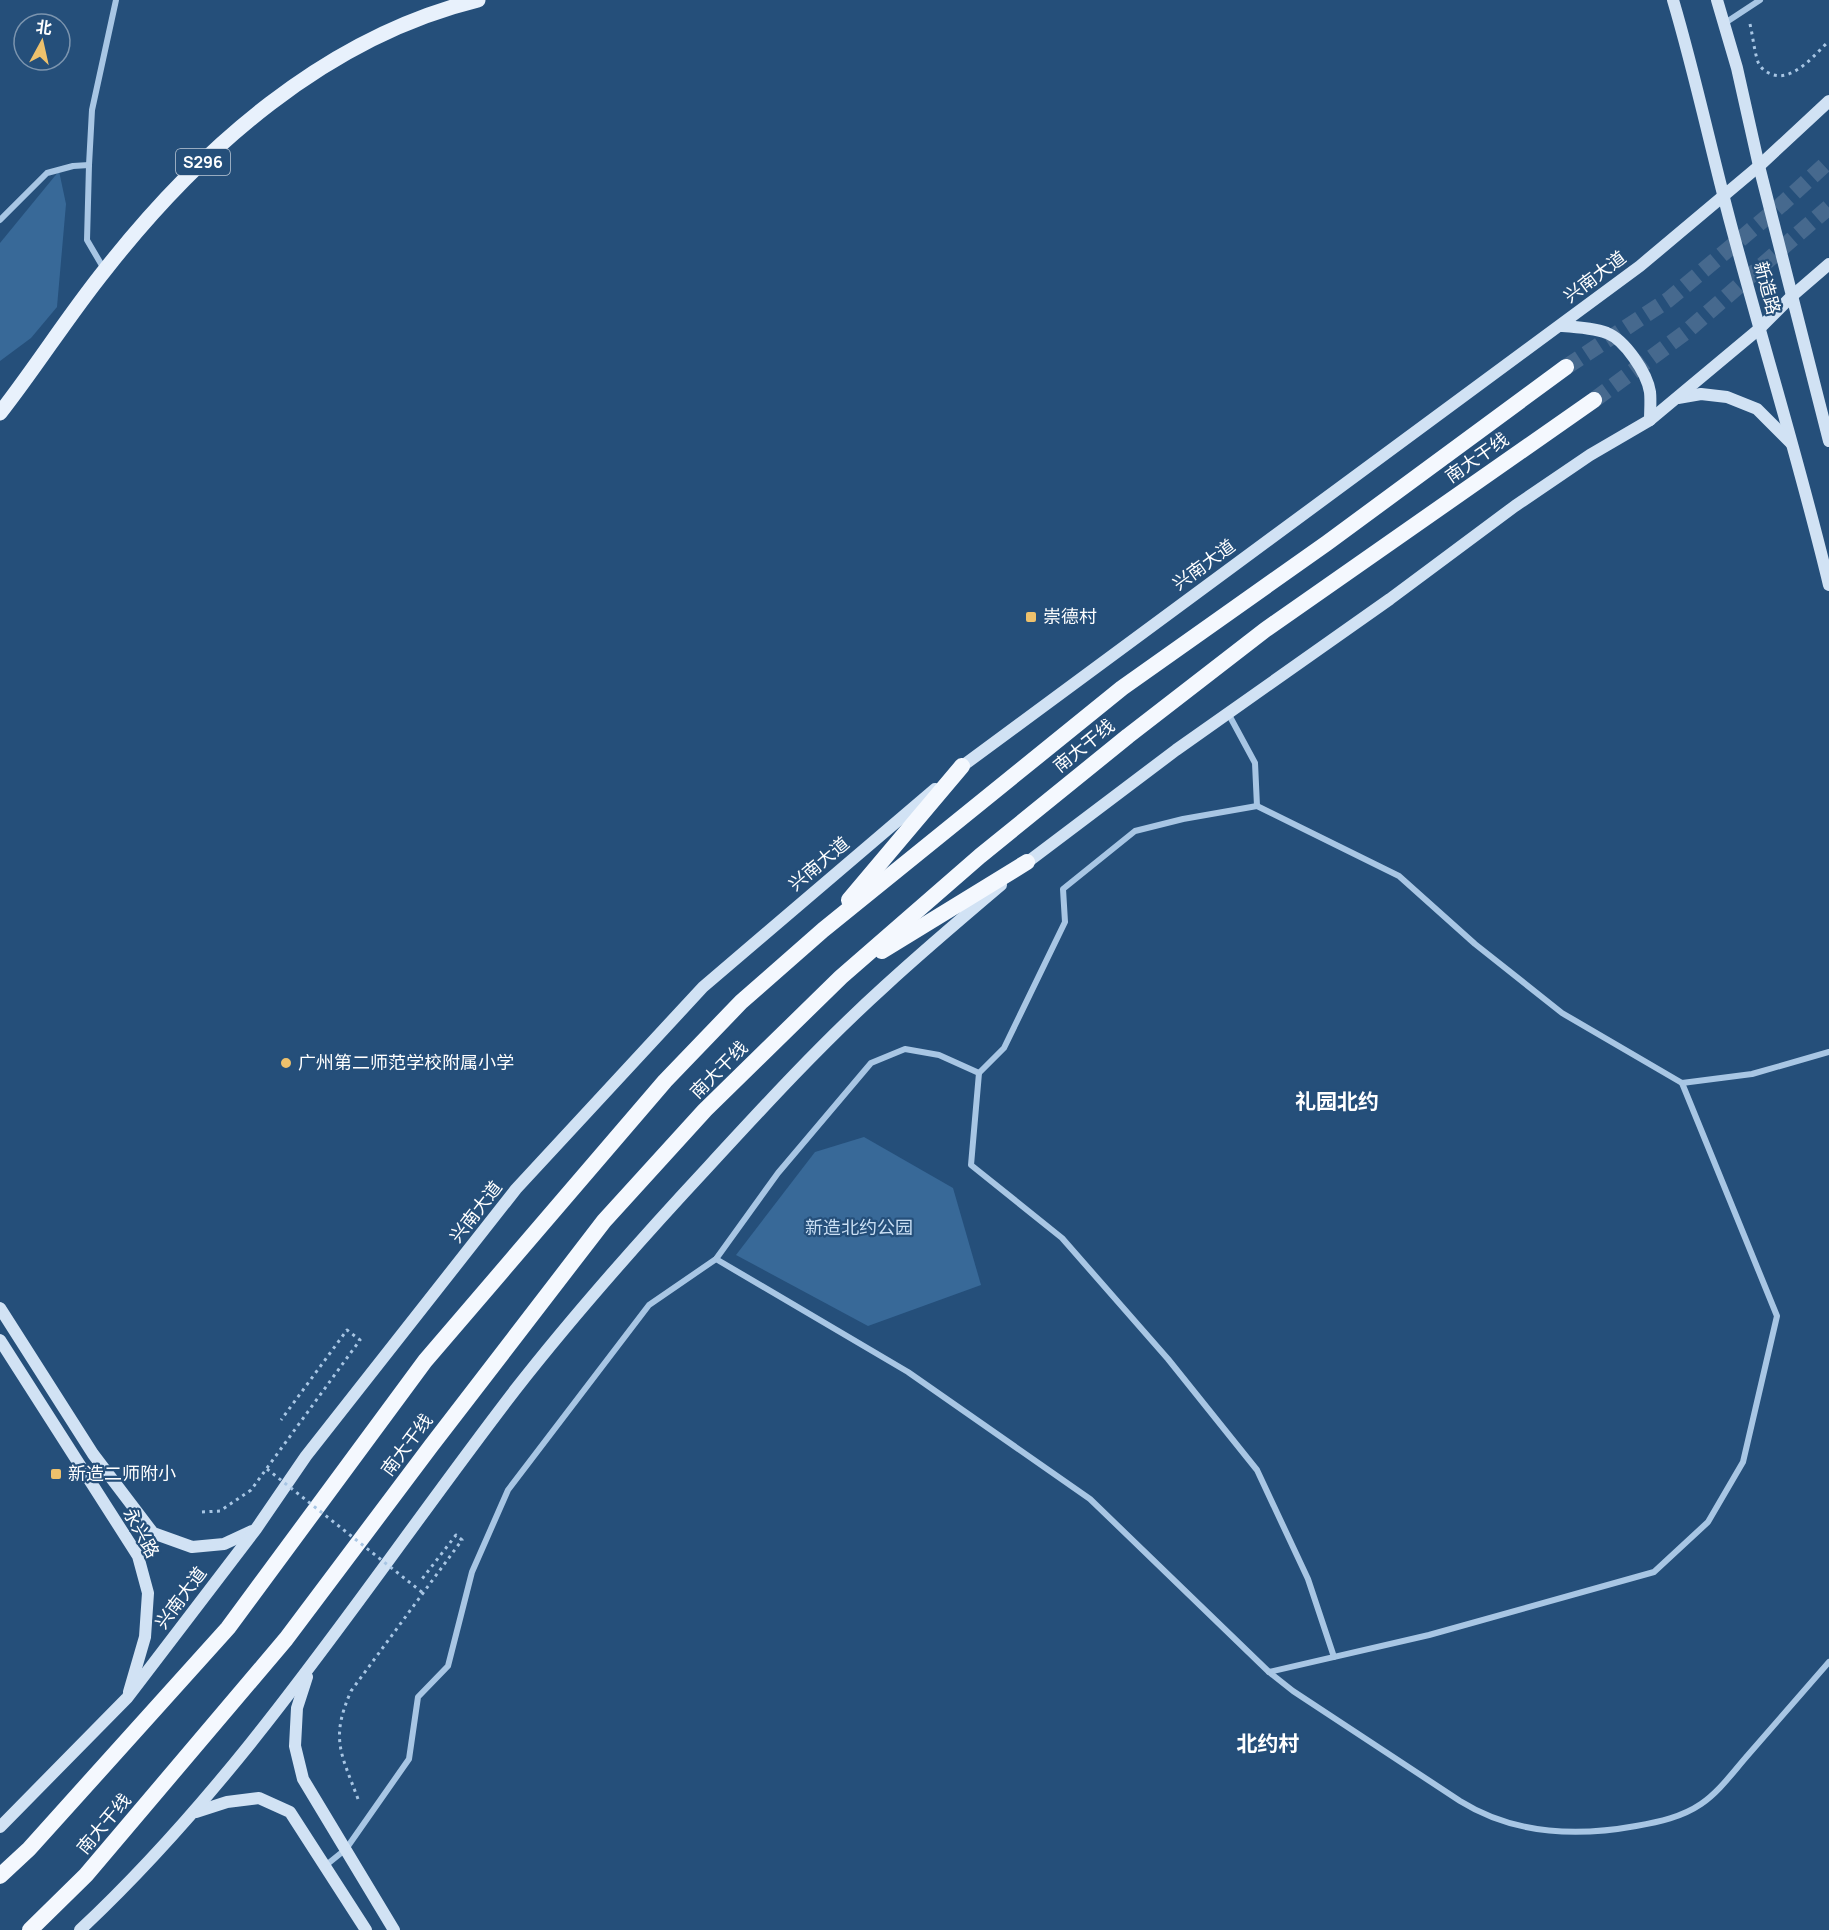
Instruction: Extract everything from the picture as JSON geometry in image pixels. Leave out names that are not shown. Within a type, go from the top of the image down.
[{"type":"highway","name":"南大干线","points":[[0,1876],[29,1849],[228,1628],[425,1361],[665,1081],[741,1002],[823,930],[1122,688],[1327,543],[1566,367]]},
{"type":"highway","name":"南大干线","points":[[30,1930],[86,1875],[286,1639],[604,1221],[705,1110],[841,977],[989,848],[1128,736],[1265,630],[1594,400]]},
{"type":"highway","points":[[823,930],[962,766]]},
{"type":"highway","points":[[841,977],[1027,862]]},
{"type":"main road","name":"S296","points":[[0,413],[105,270],[171,195],[219,146],[299,83],[330,62],[401,27],[478,0]]},
{"type":"main road","name":"新造路","points":[[1673,0],[1723,197],[1793,446],[1829,585]]},
{"type":"main road","name":"新造路","points":[[1717,0],[1725,23],[1829,441]]},
{"type":"main road","name":"兴南大道","points":[[0,1827],[127,1698],[256,1529],[306,1456],[516,1190],[703,987],[962,766],[1640,266],[1759,166],[1829,101]]},
{"type":"main road","points":[[80,1930],[112,1900],[194,1812],[310,1668],[389,1558],[517,1389],[626,1256],[774,1095],[883,987],[1027,862],[1228,713],[1390,599],[1515,506],[1590,455],[1650,420],[1759,329],[1829,264]]},
{"type":"main road","points":[[1561,326],[1592,329],[1609,334],[1630,352],[1643,373],[1650,391],[1650,420]]},
{"type":"main road","points":[[1677,398],[1701,394],[1727,398],[1756,409],[1793,446]]},
{"type":"main road","name":"永兴路","points":[[0,1308],[93,1454],[153,1533],[192,1547],[224,1544],[256,1529]]},
{"type":"main road","name":"永兴路","points":[[0,1340],[138,1556],[148,1593],[145,1637],[127,1698]]},
{"type":"main road","points":[[310,1668],[297,1707],[295,1746],[303,1779],[394,1930]]},
{"type":"main road","points":[[194,1812],[227,1802],[259,1797],[290,1812],[366,1930]]},
{"type":"street","points":[[105,270],[87,240],[89,165],[92,110],[116,0]]},
{"type":"street","points":[[1725,23],[1760,0]]},
{"type":"street","points":[[0,220],[47,173],[73,166],[89,165]]},
{"type":"street","points":[[1228,713],[1255,763],[1257,806]]},
{"type":"street","points":[[1269,1672],[1334,1657],[1429,1635],[1654,1572],[1708,1522],[1743,1462],[1777,1316],[1682,1083],[1562,1013],[1475,944],[1399,876],[1257,806],[1183,819],[1135,831],[1063,889],[1065,922],[1004,1048],[979,1073],[971,1165],[1062,1238],[1168,1359],[1257,1470],[1308,1579],[1334,1657]]},
{"type":"street","points":[[325,1866],[346,1849],[409,1759],[418,1698],[448,1666],[472,1572],[508,1490],[649,1305],[716,1259],[778,1173],[871,1063],[905,1049],[939,1055],[979,1073]]},
{"type":"street","points":[[1682,1083],[1752,1074],[1829,1052]]},
{"type":"street","points":[[716,1259],[908,1372],[1090,1499],[1269,1672],[1317,1708],[1475,1810],[1504,1822],[1531,1829],[1603,1832],[1683,1814],[1701,1804],[1718,1789],[1829,1662]]},
{"type":"path","points":[[1750,24],[1759,64],[1767,73],[1777,77],[1788,75],[1799,69],[1829,41]]},
{"type":"path","points":[[202,1512],[220,1511],[251,1490],[360,1340],[347,1330],[281,1420]]},
{"type":"path","points":[[267,1469],[423,1593]]},
{"type":"path","points":[[358,1799],[340,1748],[338,1730],[343,1710],[351,1691],[462,1540],[456,1535],[422,1579]]},
{"type":"green space","points":[[59,171],[66,204],[57,307],[31,338],[0,361],[0,243]]},
{"type":"green space","name":"新造北约公园","points":[[864,1137],[953,1188],[981,1285],[868,1326],[736,1255],[815,1152]]},
{"type":"tunnel","points":[[1566,367],[1668,300],[1781,205],[1829,161]]},
{"type":"tunnel","points":[[1594,400],[1686,332],[1829,207]]},
{"type":"place","name":"崇德村","points":[[1031,617]]},
{"type":"place","name":"广州第二师范学校附属小学","points":[[286,1063]]},
{"type":"place","name":"新造二师附小","points":[[56,1474]]},
{"type":"district","name":"礼园北约","points":[[1337,1102]]},
{"type":"district","name":"北约村","points":[[1268,1744]]}]
